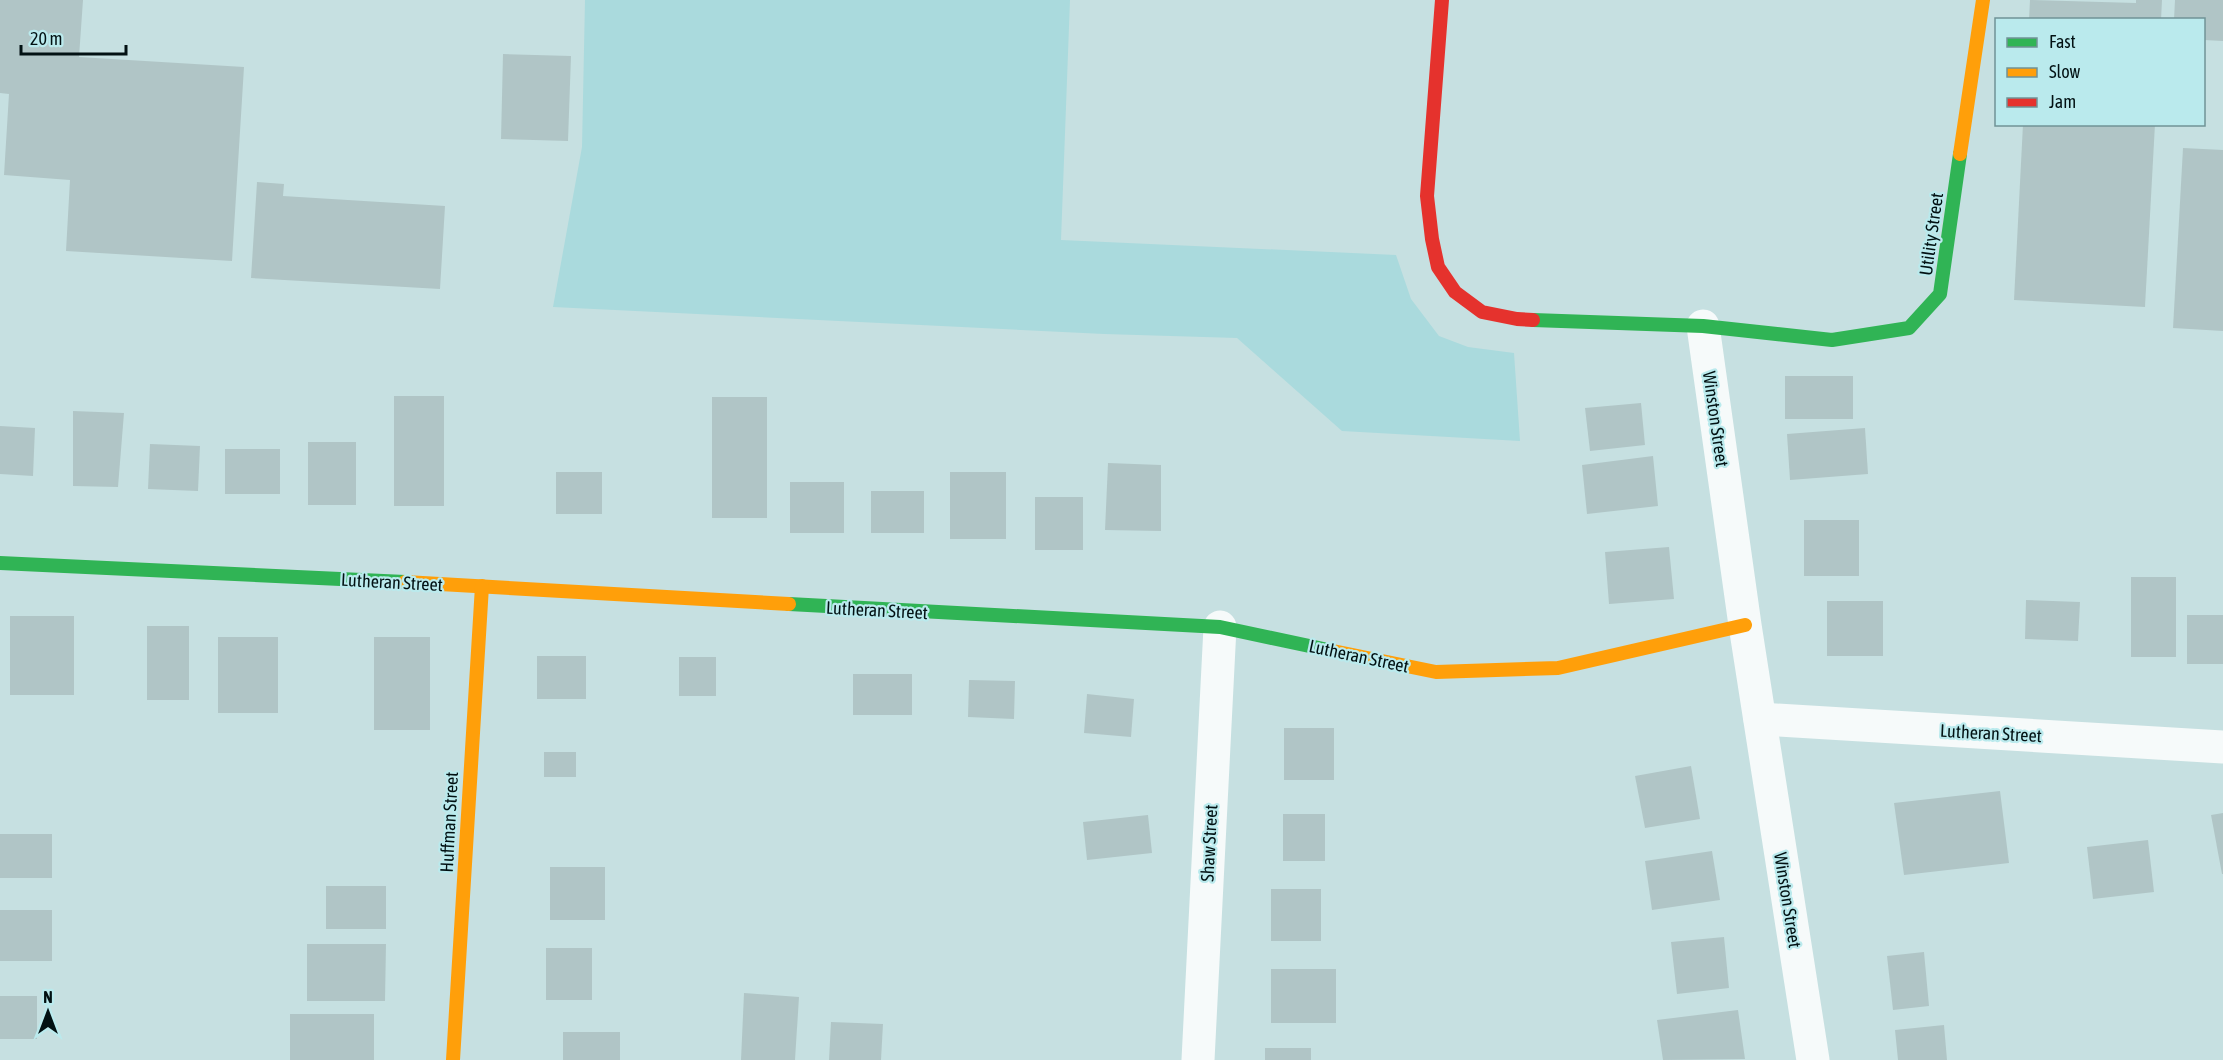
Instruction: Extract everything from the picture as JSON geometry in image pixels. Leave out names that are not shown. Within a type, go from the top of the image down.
[{"type":"street","points":[[1442,0],[1426,196],[1438,267],[1455,292],[1482,312],[1517,319],[1703,326]]},
{"type":"street","name":"Utility Street","points":[[1703,326],[1832,340],[1909,328],[1941,294],[1983,0]]},
{"type":"street","name":"Winston Street","points":[[1703,326],[1745,625],[1813,1060]]},
{"type":"street","name":"Lutheran Street","points":[[0,563],[482,586],[988,616],[1220,627],[1436,672],[1558,668],[1745,625]]},
{"type":"street","name":"Huffman Street","points":[[453,1060],[482,586]]},
{"type":"street","name":"Shaw Street","points":[[1198,1060],[1220,627]]},
{"type":"street","name":"Lutheran Street","points":[[1760,719],[2223,747]]},
{"type":"shaded area","points":[[585,0],[1070,0],[1061,240],[1396,255],[1411,299],[1439,336],[1468,347],[1514,353],[1520,441],[1342,431],[1237,338],[1104,334],[553,307],[582,147]]},
{"type":"building","points":[[0,0],[83,0],[79,57],[244,67],[232,261],[66,251],[70,180],[4,175],[9,94],[0,93]]},
{"type":"building","points":[[2030,0],[2136,3],[2136,0],[2162,0],[2161,18],[2029,18]]},
{"type":"building","points":[[2175,0],[2223,0],[2223,41],[2205,40],[2205,18],[2174,18]]},
{"type":"building","points":[[503,54],[571,56],[568,141],[501,139]]},
{"type":"building","points":[[2023,126],[2155,126],[2145,307],[2014,300]]},
{"type":"building","points":[[2183,148],[2223,150],[2223,331],[2173,328]]},
{"type":"building","points":[[257,182],[284,184],[283,196],[445,206],[440,289],[251,278]]},
{"type":"building","points":[[1785,376],[1853,376],[1853,419],[1785,419]]},
{"type":"building","points":[[394,396],[444,396],[444,506],[394,506]]},
{"type":"building","points":[[712,397],[767,397],[767,518],[712,518]]},
{"type":"building","points":[[1641,403],[1645,445],[1590,451],[1585,408]]},
{"type":"building","points":[[73,411],[124,413],[118,487],[73,486]]},
{"type":"building","points":[[0,426],[35,428],[33,476],[0,474]]},
{"type":"building","points":[[1865,428],[1868,474],[1790,480],[1787,434]]},
{"type":"building","points":[[308,442],[356,442],[356,505],[308,505]]},
{"type":"building","points":[[150,444],[200,446],[198,491],[148,489]]},
{"type":"building","points":[[225,449],[280,449],[280,494],[225,494]]},
{"type":"building","points":[[1653,456],[1658,506],[1587,514],[1582,465]]},
{"type":"building","points":[[1108,463],[1161,465],[1161,531],[1105,530]]},
{"type":"building","points":[[556,472],[602,472],[602,514],[556,514]]},
{"type":"building","points":[[950,472],[1006,472],[1006,539],[950,539]]},
{"type":"building","points":[[790,482],[844,482],[844,533],[790,533]]},
{"type":"building","points":[[871,491],[924,491],[924,533],[871,533]]},
{"type":"building","points":[[1035,497],[1083,497],[1083,550],[1035,550]]},
{"type":"building","points":[[1804,520],[1859,520],[1859,576],[1804,576]]},
{"type":"building","points":[[1669,547],[1674,599],[1609,604],[1605,552]]},
{"type":"building","points":[[2131,577],[2176,577],[2176,657],[2131,657]]},
{"type":"building","points":[[2026,600],[2080,602],[2078,641],[2025,639]]},
{"type":"building","points":[[1827,601],[1883,601],[1883,656],[1827,656]]},
{"type":"building","points":[[2187,615],[2223,615],[2223,664],[2187,664]]},
{"type":"building","points":[[10,616],[74,616],[74,695],[10,695]]},
{"type":"building","points":[[147,626],[189,626],[189,700],[147,700]]},
{"type":"building","points":[[218,637],[278,637],[278,713],[218,713]]},
{"type":"building","points":[[374,637],[430,637],[430,730],[374,730]]},
{"type":"building","points":[[537,656],[586,656],[586,699],[537,699]]},
{"type":"building","points":[[679,657],[716,657],[716,696],[679,696]]},
{"type":"building","points":[[853,674],[912,674],[912,715],[853,715]]},
{"type":"building","points":[[969,680],[1015,681],[1014,719],[968,717]]},
{"type":"building","points":[[1087,694],[1134,699],[1131,737],[1084,733]]},
{"type":"building","points":[[1284,728],[1334,728],[1334,780],[1284,780]]},
{"type":"building","points":[[544,752],[576,752],[576,777],[544,777]]},
{"type":"building","points":[[1691,766],[1700,819],[1645,828],[1635,776]]},
{"type":"building","points":[[2000,791],[2009,863],[1904,875],[1894,803]]},
{"type":"building","points":[[2223,813],[2223,874],[2222,874],[2211,815]]},
{"type":"building","points":[[1283,814],[1325,814],[1325,861],[1283,861]]},
{"type":"building","points":[[1148,815],[1152,853],[1087,860],[1083,822]]},
{"type":"building","points":[[0,834],[52,834],[52,878],[0,878]]},
{"type":"building","points":[[2148,840],[2154,892],[2093,899],[2087,847]]},
{"type":"building","points":[[1712,851],[1720,900],[1652,910],[1645,861]]},
{"type":"building","points":[[550,867],[605,867],[605,920],[550,920]]},
{"type":"building","points":[[326,886],[386,886],[386,929],[326,929]]},
{"type":"building","points":[[1271,889],[1321,889],[1321,941],[1271,941]]},
{"type":"building","points":[[0,910],[52,910],[52,961],[0,961]]},
{"type":"building","points":[[1724,937],[1729,988],[1677,994],[1671,942]]},
{"type":"building","points":[[307,944],[386,944],[385,1001],[307,1001]]},
{"type":"building","points":[[546,948],[592,948],[592,1000],[546,1000]]},
{"type":"building","points":[[1924,952],[1929,1006],[1893,1010],[1887,956]]},
{"type":"building","points":[[1271,969],[1336,969],[1336,1023],[1271,1023]]},
{"type":"building","points":[[744,993],[799,997],[795,1060],[741,1060]]},
{"type":"building","points":[[0,996],[37,996],[37,1039],[0,1039]]},
{"type":"building","points":[[1738,1010],[1745,1059],[1663,1060],[1657,1020]]},
{"type":"building","points":[[290,1014],[374,1014],[374,1060],[290,1060]]},
{"type":"building","points":[[831,1022],[883,1024],[881,1060],[829,1060]]},
{"type":"building","points":[[1944,1025],[1947,1060],[1898,1060],[1895,1030]]},
{"type":"building","points":[[563,1032],[620,1032],[620,1060],[563,1060]]},
{"type":"building","points":[[1265,1048],[1311,1048],[1311,1060],[1265,1060]]},
{"type":"traffic: fast","points":[[1533,320],[1703,326],[1832,340],[1909,328],[1940,294],[1960,154]]},
{"type":"traffic: fast","points":[[0,563],[405,582]]},
{"type":"traffic: fast","points":[[789,604],[1220,627],[1333,651]]},
{"type":"traffic: slow","points":[[1960,154],[1983,0]]},
{"type":"traffic: slow","points":[[405,582],[789,604]]},
{"type":"traffic: slow","points":[[453,1060],[482,586]]},
{"type":"traffic: slow","points":[[1333,651],[1436,672],[1558,668],[1745,625]]},
{"type":"traffic: jam","points":[[1442,0],[1427,196],[1438,267],[1455,292],[1482,312],[1533,320]]}]
